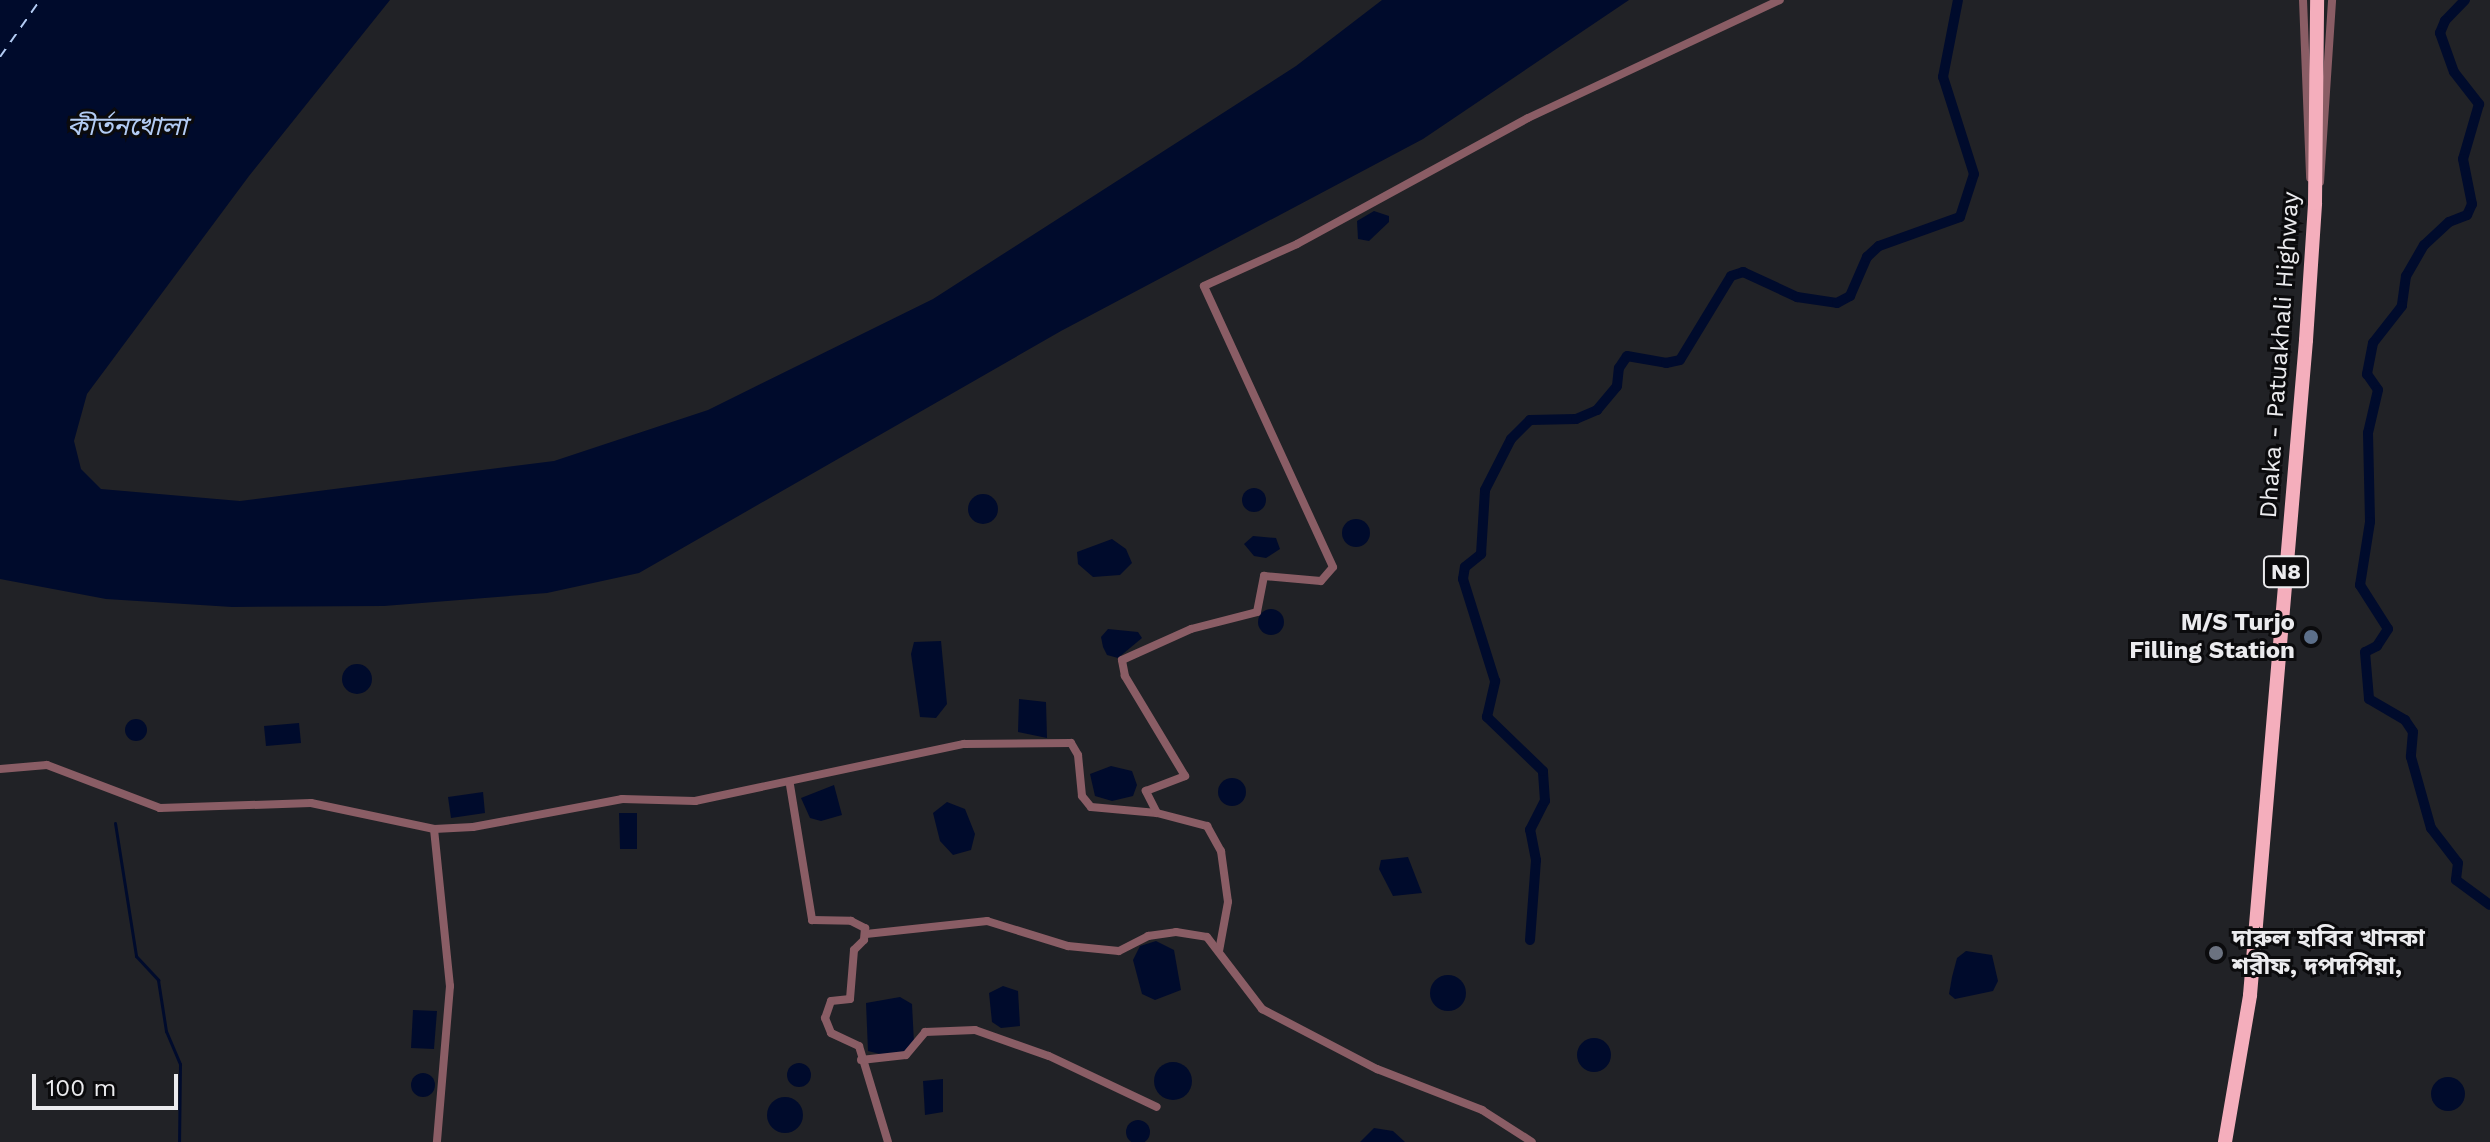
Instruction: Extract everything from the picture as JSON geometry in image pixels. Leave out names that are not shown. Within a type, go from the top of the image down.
[{"type":"highway","name":"Dhaka - Patuakhali Highway","points":[[2225,1142],[2250,995],[2315,203],[2317,0]]},
{"type":"street","points":[[1157,813],[1146,791],[1185,776],[1125,676],[1122,660],[1191,629],[1257,612],[1264,576],[1321,581],[1333,567],[1204,286],[1297,244],[1528,118],[1780,0]]},
{"type":"street","points":[[2303,0],[2308,166],[2315,203]]},
{"type":"street","points":[[2315,203],[2323,166],[2332,0]]},
{"type":"street","points":[[0,769],[47,765],[160,808],[311,803],[434,829],[473,827],[622,799],[695,801],[790,785],[964,744],[1071,743],[1078,755],[1082,796],[1091,807],[1157,813],[1207,826],[1221,851],[1228,902],[1219,951]]},
{"type":"street","points":[[790,785],[812,920],[859,923],[866,934]]},
{"type":"street","points":[[434,829],[450,986],[437,1142]]},
{"type":"street","points":[[888,1142],[868,1066],[861,1060],[859,1046],[831,1033],[825,1018],[831,1001],[850,999],[854,950],[866,934],[987,921],[1068,946],[1119,951],[1148,936],[1176,932],[1207,937],[1262,1009],[1377,1069],[1482,1110],[1532,1142]]},
{"type":"street","points":[[861,1060],[906,1055],[925,1032],[975,1030],[1049,1056],[1157,1107]]},
{"type":"water","name":"কীর্তনখোলা","points":[[0,0],[390,0],[249,176],[87,394],[74,441],[81,469],[101,489],[240,501],[554,461],[708,410],[933,299],[1296,66],[1382,0],[1629,0],[1423,139],[1061,331],[639,573],[547,593],[384,606],[232,607],[106,599],[0,579]]},
{"type":"water","points":[[1374,211],[1389,216],[1389,222],[1369,241],[1358,239],[1357,221]]},
{"type":"water","points":[[1254,488],[1263,491],[1266,500],[1263,509],[1254,512],[1245,509],[1242,500],[1245,491]]},
{"type":"water","points":[[983,494],[994,498],[998,509],[994,520],[983,524],[972,520],[968,509],[972,498]]},
{"type":"water","points":[[1356,519],[1366,523],[1370,533],[1366,543],[1356,547],[1346,543],[1342,533],[1346,523]]},
{"type":"water","points":[[1253,536],[1276,538],[1280,549],[1266,558],[1254,556],[1244,544]]},
{"type":"water","points":[[1112,539],[1126,549],[1132,563],[1120,575],[1093,577],[1078,564],[1077,552]]},
{"type":"water","points":[[1271,609],[1280,613],[1284,622],[1280,631],[1271,635],[1262,631],[1258,622],[1262,613]]},
{"type":"water","points":[[1108,629],[1138,632],[1142,638],[1118,658],[1107,655],[1103,647],[1101,637]]},
{"type":"water","points":[[941,641],[947,704],[936,718],[920,717],[911,654],[914,642]]},
{"type":"water","points":[[357,664],[368,668],[372,679],[368,690],[357,694],[346,690],[342,679],[346,668]]},
{"type":"water","points":[[1019,699],[1046,702],[1047,738],[1018,732]]},
{"type":"water","points":[[136,719],[144,722],[147,730],[144,738],[136,741],[128,738],[125,730],[128,722]]},
{"type":"water","points":[[299,723],[301,743],[266,746],[264,726]]},
{"type":"water","points":[[1111,766],[1132,771],[1137,785],[1133,796],[1112,801],[1095,796],[1090,774]]},
{"type":"water","points":[[1232,778],[1242,782],[1246,792],[1242,802],[1232,806],[1222,802],[1218,792],[1222,782]]},
{"type":"water","points":[[834,785],[842,815],[821,821],[810,818],[801,798]]},
{"type":"water","points":[[483,792],[485,813],[451,818],[448,797]]},
{"type":"water","points":[[947,802],[965,809],[975,834],[971,850],[953,855],[940,841],[933,813]]},
{"type":"water","points":[[619,813],[637,813],[637,849],[620,849]]},
{"type":"water","points":[[1408,857],[1422,893],[1393,896],[1379,869],[1381,860]]},
{"type":"water","points":[[1156,941],[1174,950],[1181,990],[1155,1000],[1142,994],[1133,960],[1140,946]]},
{"type":"water","points":[[1966,951],[1992,955],[1998,981],[1993,991],[1955,999],[1949,994],[1952,977],[1957,958]]},
{"type":"water","points":[[1448,975],[1461,980],[1466,993],[1461,1006],[1448,1011],[1435,1006],[1430,993],[1435,980]]},
{"type":"water","points":[[1003,986],[1018,991],[1020,1026],[1001,1028],[992,1022],[989,993]]},
{"type":"water","points":[[900,997],[912,1004],[914,1043],[906,1051],[884,1055],[868,1051],[866,1003]]},
{"type":"water","points":[[413,1010],[437,1011],[434,1049],[411,1048]]},
{"type":"water","points":[[1594,1038],[1606,1043],[1611,1055],[1606,1067],[1594,1072],[1582,1067],[1577,1055],[1582,1043]]},
{"type":"water","points":[[1173,1062],[1186,1068],[1192,1081],[1186,1094],[1173,1100],[1160,1094],[1154,1081],[1160,1068]]},
{"type":"water","points":[[799,1063],[807,1067],[811,1075],[807,1083],[799,1087],[791,1083],[787,1075],[791,1067]]},
{"type":"water","points":[[423,1073],[431,1077],[435,1085],[431,1093],[423,1097],[415,1093],[411,1085],[415,1077]]},
{"type":"water","points":[[2448,1077],[2460,1082],[2465,1094],[2460,1106],[2448,1111],[2436,1106],[2431,1094],[2436,1082]]},
{"type":"water","points":[[943,1079],[943,1112],[925,1115],[923,1081]]},
{"type":"water","points":[[785,1097],[798,1102],[803,1115],[798,1128],[785,1133],[772,1128],[767,1115],[772,1102]]},
{"type":"water","points":[[1138,1120],[1147,1123],[1150,1132],[1147,1141],[1138,1144],[1129,1141],[1126,1132],[1129,1123]]},
{"type":"water","points":[[1374,1128],[1393,1131],[1405,1142],[1360,1142]]},
{"type":"waterway","points":[[1530,940],[1536,860],[1530,830],[1545,801],[1543,771],[1487,717],[1495,681],[1463,579],[1465,567],[1481,554],[1485,490],[1511,439],[1530,420],[1576,419],[1597,410],[1617,386],[1619,368],[1627,356],[1666,363],[1680,360],[1731,276],[1743,272],[1797,297],[1837,303],[1850,296],[1867,257],[1879,246],[1960,217],[1974,174],[1943,77],[1958,0]]},
{"type":"waterway","points":[[2465,0],[2445,21],[2440,33],[2454,72],[2479,104],[2463,159],[2472,204],[2467,215],[2449,222],[2424,245],[2406,276],[2402,306],[2373,343],[2367,374],[2378,390],[2368,433],[2370,522],[2360,585],[2388,629],[2377,646],[2365,652],[2369,699],[2405,720],[2413,732],[2411,757],[2431,828],[2458,863],[2456,880],[2490,905]]},
{"type":"waterway","points":[[115,823],[136,956],[158,980],[166,1031],[180,1064],[179,1142]]},
{"type":"ferry route","points":[[0,57],[40,0]]},
{"type":"place","name":"M/S Turjo Filling Station","points":[[2311,637]]},
{"type":"place","name":"দারুল হাবিব খানকা শরীফ, দপদপিয়া,","points":[[2216,953]]}]
